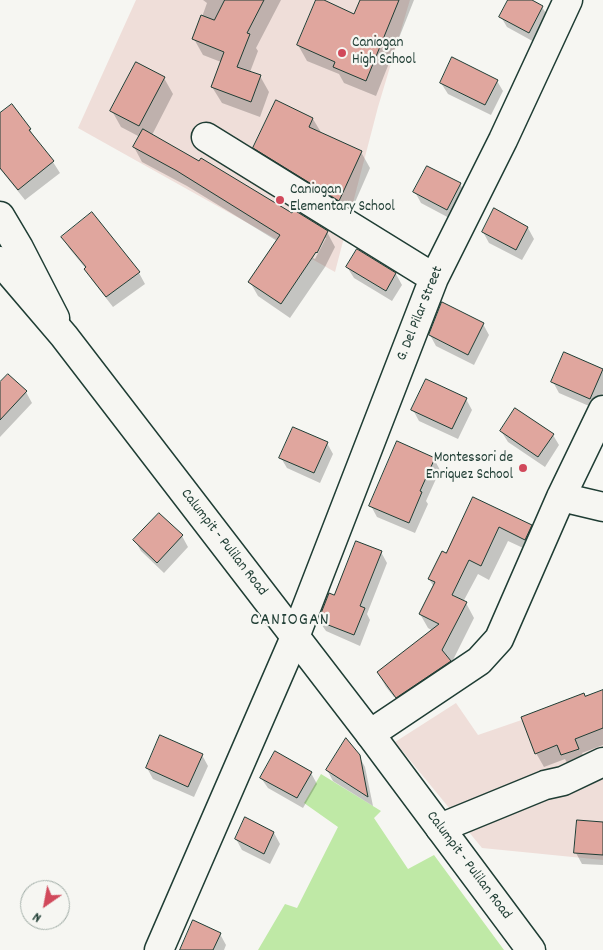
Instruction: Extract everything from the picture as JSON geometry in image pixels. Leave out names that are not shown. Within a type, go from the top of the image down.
[{"type":"street","name":"G. Del Pilar Street","points":[[160,950],[295,637],[434,278],[503,140],[568,0]]},
{"type":"street","points":[[206,137],[434,278]]},
{"type":"street","points":[[0,216],[19,248],[64,336]]},
{"type":"street","name":"Calumpit - Pulilan Road","points":[[0,261],[64,336],[370,734],[531,950]]},
{"type":"street","points":[[370,734],[479,660],[499,639],[561,497],[603,410]]},
{"type":"street","points":[[561,497],[603,507]]},
{"type":"street","points":[[440,828],[545,785],[563,781],[603,762]]},
{"type":"street","points":[[563,781],[603,785]]},
{"type":"shaded area","name":"Caniogan Elementary School","points":[[136,0],[410,0],[378,107],[335,272],[78,128]]},
{"type":"shaded area","points":[[603,692],[603,860],[482,848],[395,742],[456,703],[478,735]]},
{"type":"green space","points":[[321,774],[381,811],[374,818],[408,869],[434,855],[504,950],[258,950],[285,904],[297,908],[338,827],[304,803]]},
{"type":"building","points":[[225,0],[264,0],[247,33],[250,34],[237,67],[261,75],[251,102],[211,87],[224,52],[192,39],[201,15],[214,20]]},
{"type":"building","points":[[316,0],[324,0],[354,14],[360,0],[399,0],[366,81],[333,67],[335,62],[297,45]]},
{"type":"building","points":[[508,0],[532,0],[543,6],[529,33],[499,17]]},
{"type":"building","points":[[452,57],[498,80],[485,105],[440,83]]},
{"type":"building","points":[[136,62],[165,77],[139,126],[110,111]]},
{"type":"building","points":[[276,100],[313,118],[309,127],[362,151],[339,201],[253,148]]},
{"type":"building","points":[[12,104],[31,129],[29,130],[54,161],[18,190],[0,168],[0,113]]},
{"type":"building","points":[[143,129],[199,161],[201,158],[292,213],[294,210],[328,231],[317,253],[281,304],[248,282],[280,235],[177,171],[133,147]]},
{"type":"building","points":[[427,166],[461,183],[447,210],[413,192]]},
{"type":"building","points":[[494,208],[528,227],[516,250],[482,232]]},
{"type":"building","points":[[92,212],[140,272],[106,297],[84,269],[86,267],[61,237]]},
{"type":"building","points":[[357,249],[396,273],[386,291],[346,267]]},
{"type":"building","points":[[442,302],[484,323],[468,355],[429,335]]},
{"type":"building","points":[[564,352],[603,369],[590,399],[551,382]]},
{"type":"building","points":[[8,374],[27,391],[0,420],[0,382]]},
{"type":"building","points":[[426,379],[467,398],[452,429],[411,410]]},
{"type":"building","points":[[515,408],[554,434],[538,457],[500,431]]},
{"type":"building","points":[[293,427],[328,442],[314,473],[279,458]]},
{"type":"building","points":[[397,441],[435,458],[420,491],[422,492],[409,523],[369,506]]},
{"type":"building","points":[[473,497],[532,525],[525,540],[499,527],[481,566],[469,560],[452,595],[467,602],[442,650],[451,661],[396,698],[377,672],[439,624],[419,614],[435,582],[428,579],[442,551],[446,553]]},
{"type":"building","points":[[159,513],[183,535],[157,563],[133,540]]},
{"type":"building","points":[[356,541],[382,551],[360,606],[365,608],[354,635],[318,621],[329,593],[334,595]]},
{"type":"building","points":[[603,690],[603,728],[575,739],[579,749],[561,755],[557,745],[535,754],[521,717],[584,693],[585,696]]},
{"type":"building","points":[[160,735],[203,754],[188,787],[146,768]]},
{"type":"building","points":[[346,738],[360,755],[368,797],[326,770]]},
{"type":"building","points":[[275,751],[312,772],[297,798],[260,778]]},
{"type":"building","points":[[245,817],[274,832],[264,854],[235,839]]},
{"type":"building","points":[[577,820],[603,822],[603,855],[574,853]]},
{"type":"building","points":[[193,920],[221,933],[213,950],[180,950]]},
{"type":"place","name":"Caniogan High School","points":[[342,53]]},
{"type":"place","name":"Caniogan Elementary School","points":[[280,200]]},
{"type":"place","name":"Montessori de Enriquez School","points":[[523,468]]},
{"type":"district","name":"CANIOGAN","points":[[290,622]]}]
